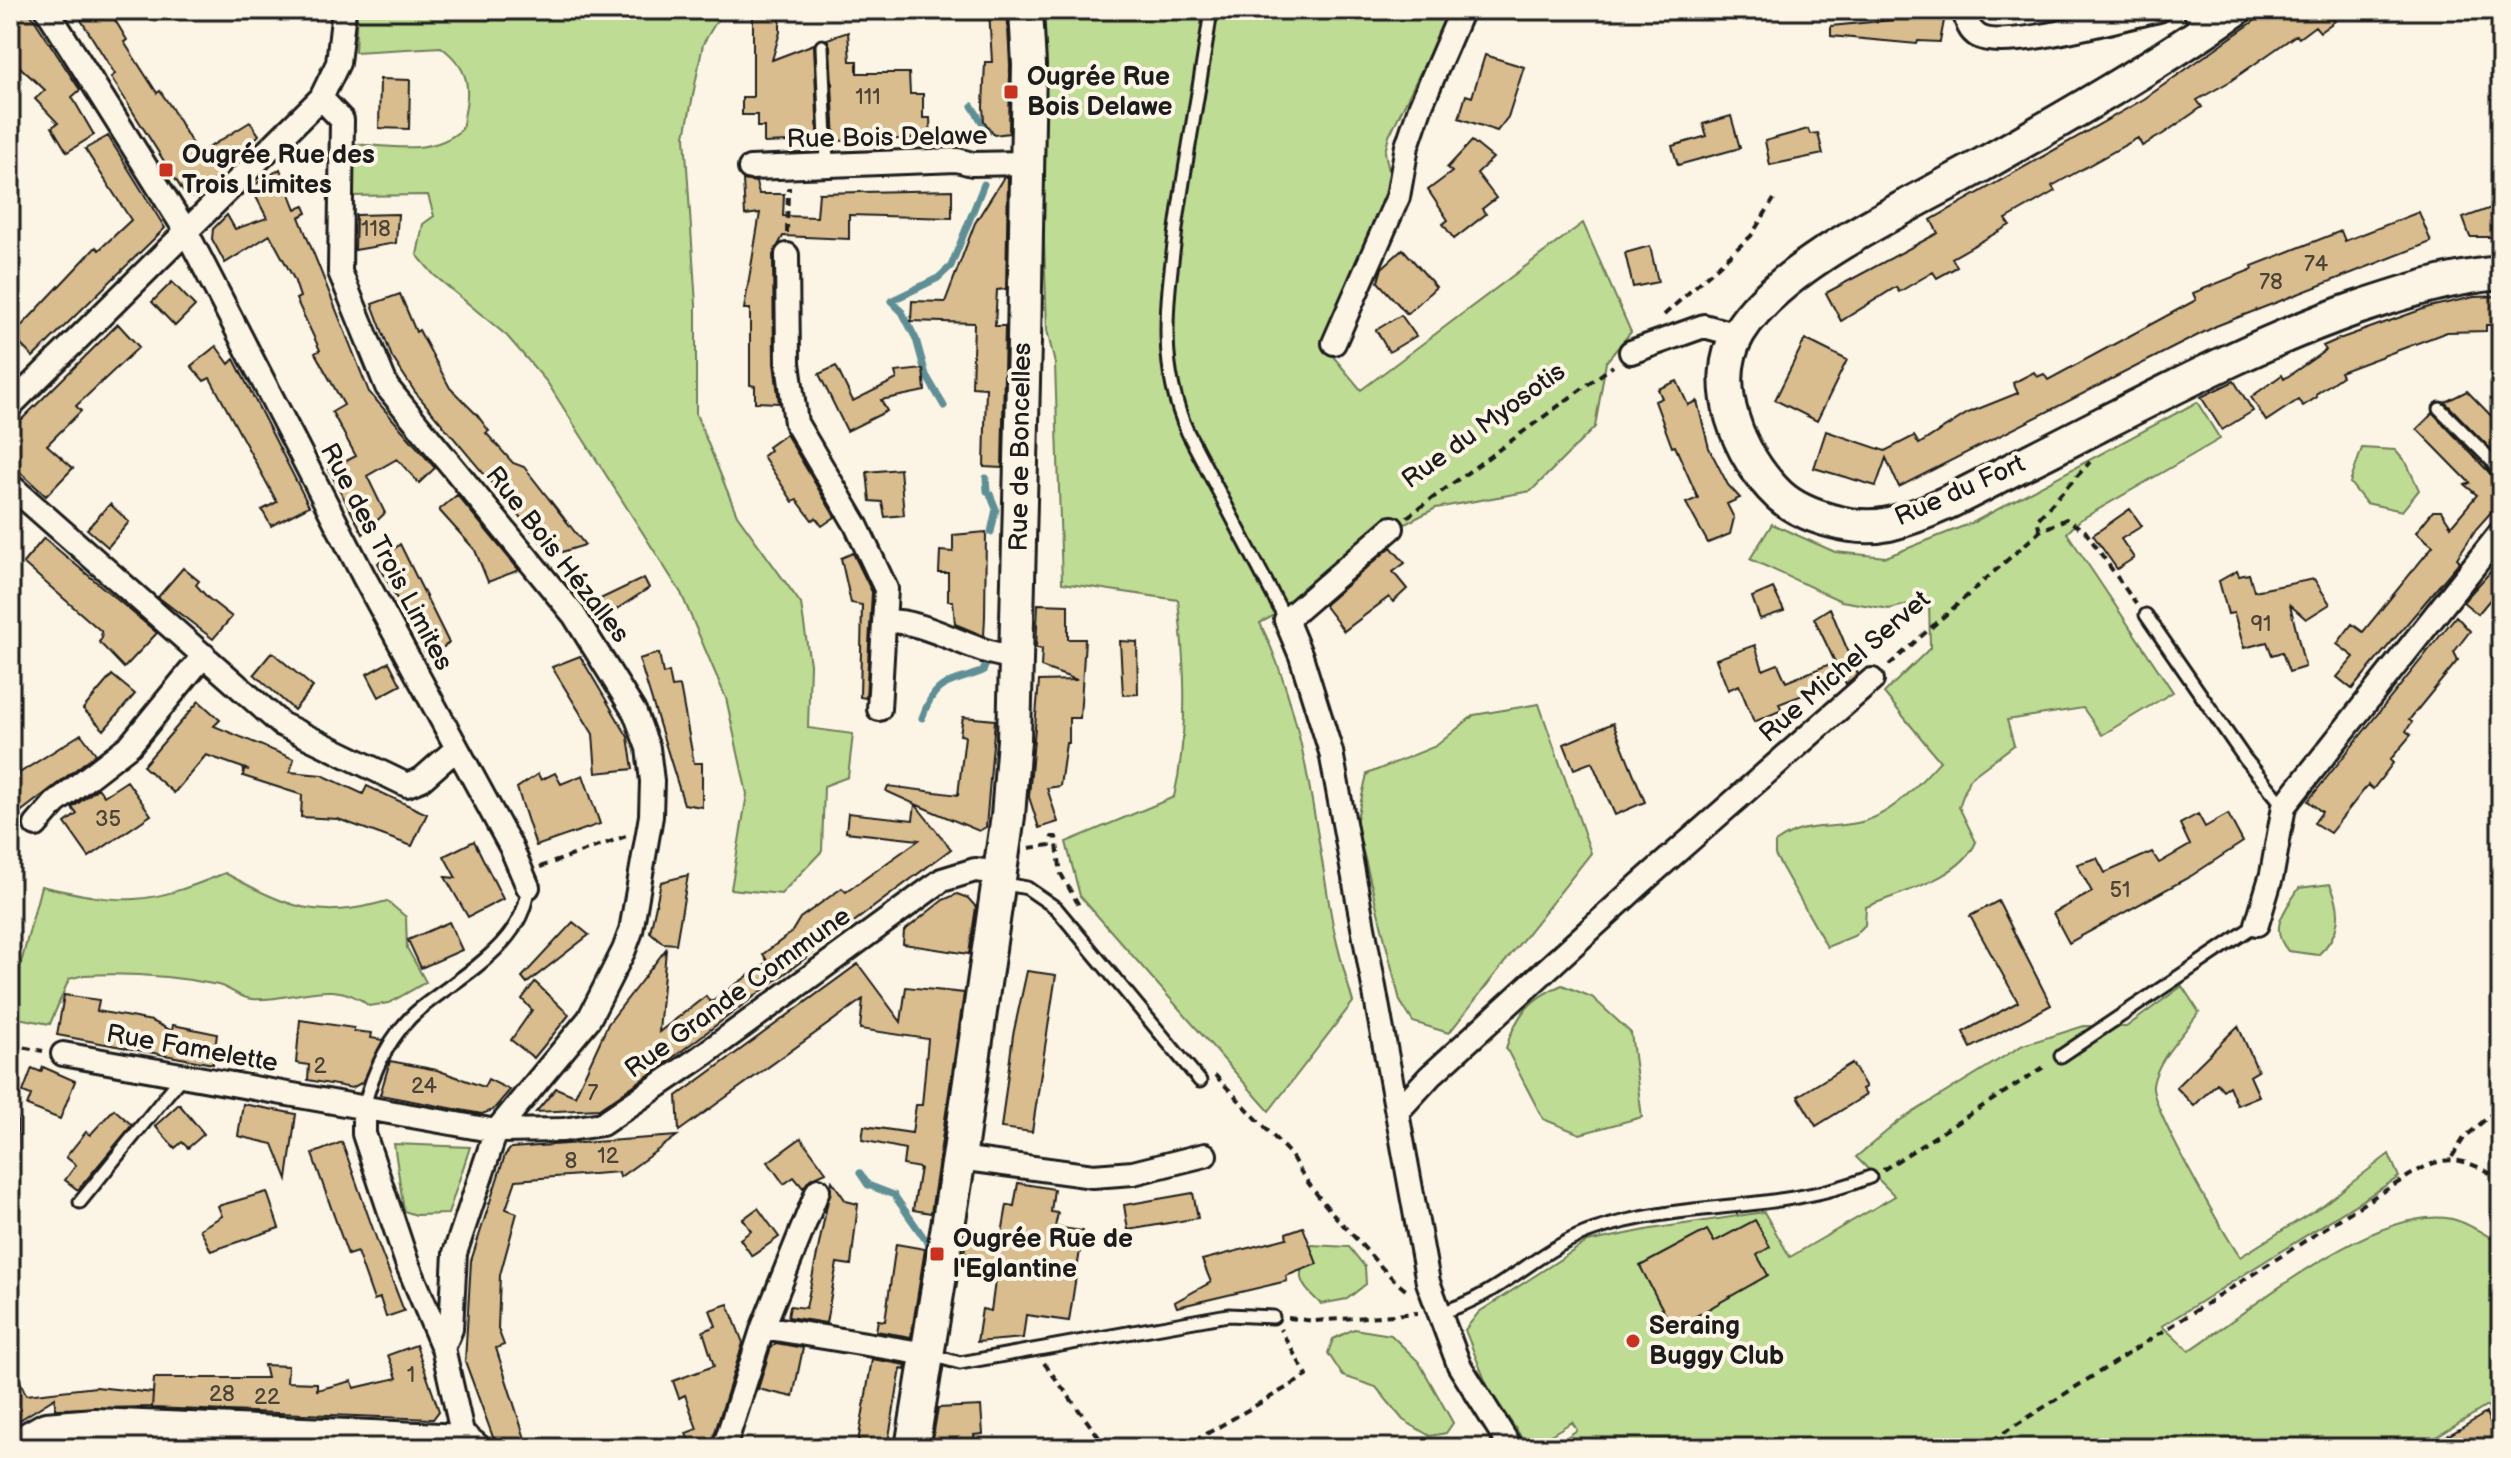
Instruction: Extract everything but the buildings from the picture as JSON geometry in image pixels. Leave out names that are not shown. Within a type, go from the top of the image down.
[{"type":"street","name":"Rue des Trois Limites","points":[[47,10],[186,231],[526,880]]},
{"type":"street","points":[[10,406],[321,98],[338,63],[344,10]]},
{"type":"street","name":"Rue de Boncelles","points":[[912,1448],[959,1158],[995,897],[1003,868],[1016,657],[1029,65],[1026,10]]},
{"type":"street","points":[[1334,343],[1398,197],[1407,146],[1421,105],[1462,10]]},
{"type":"street","points":[[1964,10],[1969,28],[1979,37],[2010,42],[2159,10]]},
{"type":"street","name":"Rue du Fort","points":[[2215,15],[2083,108],[1802,267],[1756,307],[1737,335],[1727,365],[1731,415],[1745,451],[1763,479],[1788,503],[1835,522],[1886,525],[1951,500],[2210,368],[2284,335],[2429,284],[2501,273]]},
{"type":"street","name":"Rue Bois Hézalles","points":[[321,98],[342,120],[340,272],[378,370],[387,387],[574,615],[635,713],[651,763],[651,816],[631,931],[624,950],[589,1019],[496,1131]]},
{"type":"street","name":"Rue Bois Delawe","points":[[750,168],[957,160],[972,164],[1025,163]]},
{"type":"street","points":[[787,255],[788,363],[796,423],[867,546],[886,589],[887,621],[879,709]]},
{"type":"street","points":[[1631,352],[1704,326],[1737,335]]},
{"type":"street","points":[[10,485],[281,724],[407,785],[422,779],[456,749]]},
{"type":"street","name":"Rue du Myosotis","points":[[1286,620],[1392,528]]},
{"type":"street","points":[[2257,924],[2272,874],[2284,806],[2501,532]]},
{"type":"street","points":[[1286,620],[1311,683],[1331,752],[1420,1246],[1438,1313],[1469,1384],[1511,1448]]},
{"type":"street","points":[[887,621],[905,622],[992,653],[1016,657]]},
{"type":"street","points":[[36,825],[55,803],[130,745],[204,655]]},
{"type":"street","name":"Rue Michel Servet","points":[[1398,1111],[1430,1076],[1640,884],[1872,680]]},
{"type":"street","name":"Rue Grande Commune","points":[[364,1108],[496,1131],[563,1130],[602,1124],[699,1058],[942,880],[975,870],[1003,868]]},
{"type":"street","name":"Rue Famelette","points":[[63,1054],[364,1108]]},
{"type":"street","points":[[12,1448],[46,1429],[95,1425],[470,1445],[443,1348],[423,1307],[368,1147],[362,1120],[364,1108]]},
{"type":"street","points":[[443,1348],[451,1329],[455,1253],[496,1131]]},
{"type":"street","points":[[959,1158],[1093,1176],[1133,1173],[1205,1155]]},
{"type":"street","points":[[724,1448],[763,1327],[818,1190]]},
{"type":"street","points":[[763,1327],[927,1354]]},
{"type":"lane","points":[[1211,10],[1167,298],[1167,369],[1174,402],[1188,433],[1286,620]]},
{"type":"lane","points":[[822,46],[827,163]]},
{"type":"lane","points":[[2440,409],[2492,461],[2501,477]]},
{"type":"lane","points":[[2146,615],[2245,759],[2284,806]]},
{"type":"lane","points":[[1003,868],[1056,908],[1200,1081]]},
{"type":"lane","points":[[364,1108],[373,1073],[409,1020],[499,945],[521,917],[526,880]]},
{"type":"lane","points":[[2061,1056],[2257,924]]},
{"type":"lane","points":[[80,1202],[183,1075]]},
{"type":"lane","points":[[10,1121],[10,1147]]},
{"type":"lane","points":[[1438,1313],[1486,1295],[1556,1246],[1595,1230],[1649,1218],[1817,1195],[1870,1177]]},
{"type":"lane","points":[[927,1354],[960,1363],[1228,1315],[1273,1317]]},
{"type":"path","name":"Rue Bois Delawe","points":[[787,255],[788,189],[797,189]]},
{"type":"path","name":"Rue du Myosotis","points":[[1392,528],[1631,352],[1638,338],[1751,236],[1774,199]]},
{"type":"path","points":[[2085,433],[2096,455],[2037,520],[2040,531],[2066,519],[2079,525],[2146,615]]},
{"type":"path","name":"Rue Michel Servet","points":[[1872,680],[2040,531]]},
{"type":"path","points":[[1003,868],[1053,844],[1052,837],[1056,837],[1061,874],[1089,920]]},
{"type":"path","points":[[526,880],[609,841]]},
{"type":"path","points":[[10,1045],[63,1054]]},
{"type":"path","points":[[1870,1177],[2061,1056]]},
{"type":"path","points":[[1208,1068],[1291,1155],[1297,1171],[1333,1218],[1387,1275],[1438,1313]]},
{"type":"path","points":[[1980,1448],[2377,1195],[2452,1157],[2464,1138],[2501,1106]]},
{"type":"path","points":[[2452,1157],[2473,1162],[2501,1180]]},
{"type":"path","points":[[1273,1317],[1315,1321],[1390,1312],[1438,1313]]},
{"type":"path","points":[[1182,1448],[1307,1376],[1273,1317]]},
{"type":"path","points":[[1034,1350],[1107,1448]]},
{"type":"green space","points":[[357,10],[723,10],[703,44],[685,136],[696,305],[696,414],[737,515],[801,604],[810,664],[808,728],[853,734],[848,777],[824,786],[822,851],[781,894],[731,889],[747,794],[726,698],[681,593],[547,382],[507,336],[434,275],[417,255],[423,224],[434,216],[428,195],[350,196],[352,144],[410,147],[438,143],[462,129],[467,93],[459,65],[441,47],[355,52]]},
{"type":"green space","points":[[1036,10],[1451,10],[1389,136],[1385,152],[1392,186],[1326,348],[1361,390],[1583,223],[1631,332],[1606,362],[1595,427],[1531,491],[1436,508],[1399,527],[1293,605],[1260,623],[1276,659],[1298,733],[1333,925],[1353,1002],[1269,1111],[1080,896],[1066,842],[1174,797],[1182,748],[1184,674],[1178,600],[1062,583],[1055,364],[1047,330]]},
{"type":"green space","points":[[2197,402],[2220,439],[2080,520],[2067,533],[2173,692],[2102,735],[2083,708],[2007,720],[2014,745],[1969,779],[1959,807],[1976,842],[1968,855],[1957,866],[1928,883],[1866,907],[1865,925],[1854,936],[1827,947],[1775,855],[1775,843],[1806,829],[1869,820],[1903,799],[1940,761],[1884,693],[1930,648],[1929,599],[1889,609],[1841,601],[1750,559],[1772,524],[1835,552],[1886,557],[1974,522]]},
{"type":"green space","points":[[2362,448],[2395,450],[2407,464],[2419,490],[2402,511],[2366,503],[2350,483]]},
{"type":"green space","points":[[1539,704],[1591,853],[1449,1033],[1413,1022],[1400,1001],[1356,823],[1367,774],[1436,746],[1474,715]]},
{"type":"green space","points":[[225,873],[267,895],[303,907],[341,910],[387,901],[406,917],[407,948],[426,982],[389,1003],[369,1006],[341,992],[252,999],[218,985],[185,979],[84,975],[69,979],[50,1024],[12,1017],[18,975],[41,886],[94,897],[134,899],[174,892]]},
{"type":"green space","points":[[2330,884],[2337,904],[2338,922],[2326,947],[2318,955],[2288,951],[2279,934],[2279,927],[2299,888]]},
{"type":"green space","points":[[1562,985],[1592,997],[1631,1033],[1642,1117],[1580,1134],[1543,1119],[1506,1048],[1514,1026],[1526,1009],[1541,996]]},
{"type":"green space","points":[[2182,986],[2199,1012],[2160,1065],[2153,1085],[2155,1098],[2189,1170],[2240,1257],[2323,1205],[2389,1154],[2399,1177],[2162,1326],[2189,1351],[2280,1287],[2352,1243],[2388,1227],[2421,1219],[2452,1219],[2501,1244],[2501,1431],[2487,1406],[2419,1448],[1551,1448],[1577,1430],[1572,1422],[1529,1448],[1489,1390],[1465,1330],[1479,1312],[1587,1242],[1764,1212],[1790,1257],[1895,1196],[1856,1157],[1899,1121],[2023,1045],[2084,1026],[2126,1027]]},
{"type":"green space","points":[[394,1144],[470,1147],[448,1214],[416,1215],[404,1211]]},
{"type":"green space","points":[[1311,1245],[1349,1247],[1365,1267],[1366,1284],[1347,1299],[1321,1304],[1306,1289],[1301,1277]]},
{"type":"green space","points":[[1354,1329],[1391,1335],[1419,1362],[1453,1423],[1446,1433],[1430,1436],[1403,1420],[1376,1387],[1343,1376],[1328,1353],[1333,1339]]},
{"type":"waterway","points":[[972,106],[988,132]]},
{"type":"waterway","points":[[944,406],[926,375],[916,339],[902,312],[891,301],[938,278],[951,266],[984,184]]},
{"type":"waterway","points":[[986,478],[987,491]]},
{"type":"waterway","points":[[990,494],[996,509],[991,532]]},
{"type":"waterway","points":[[922,718],[938,689],[983,671],[987,662]]},
{"type":"waterway","points":[[860,1173],[868,1185],[894,1195],[927,1242]]},
{"type":"place","name":"Ougrée Rue Bois Delawe","points":[[1011,92]]},
{"type":"place","name":"Ougrée Rue des Trois Limites","points":[[166,170]]},
{"type":"place","name":"Ougrée Rue de l'Eglantine","points":[[937,1254]]},
{"type":"place","name":"Seraing Buggy Club","points":[[1633,1341]]}]
